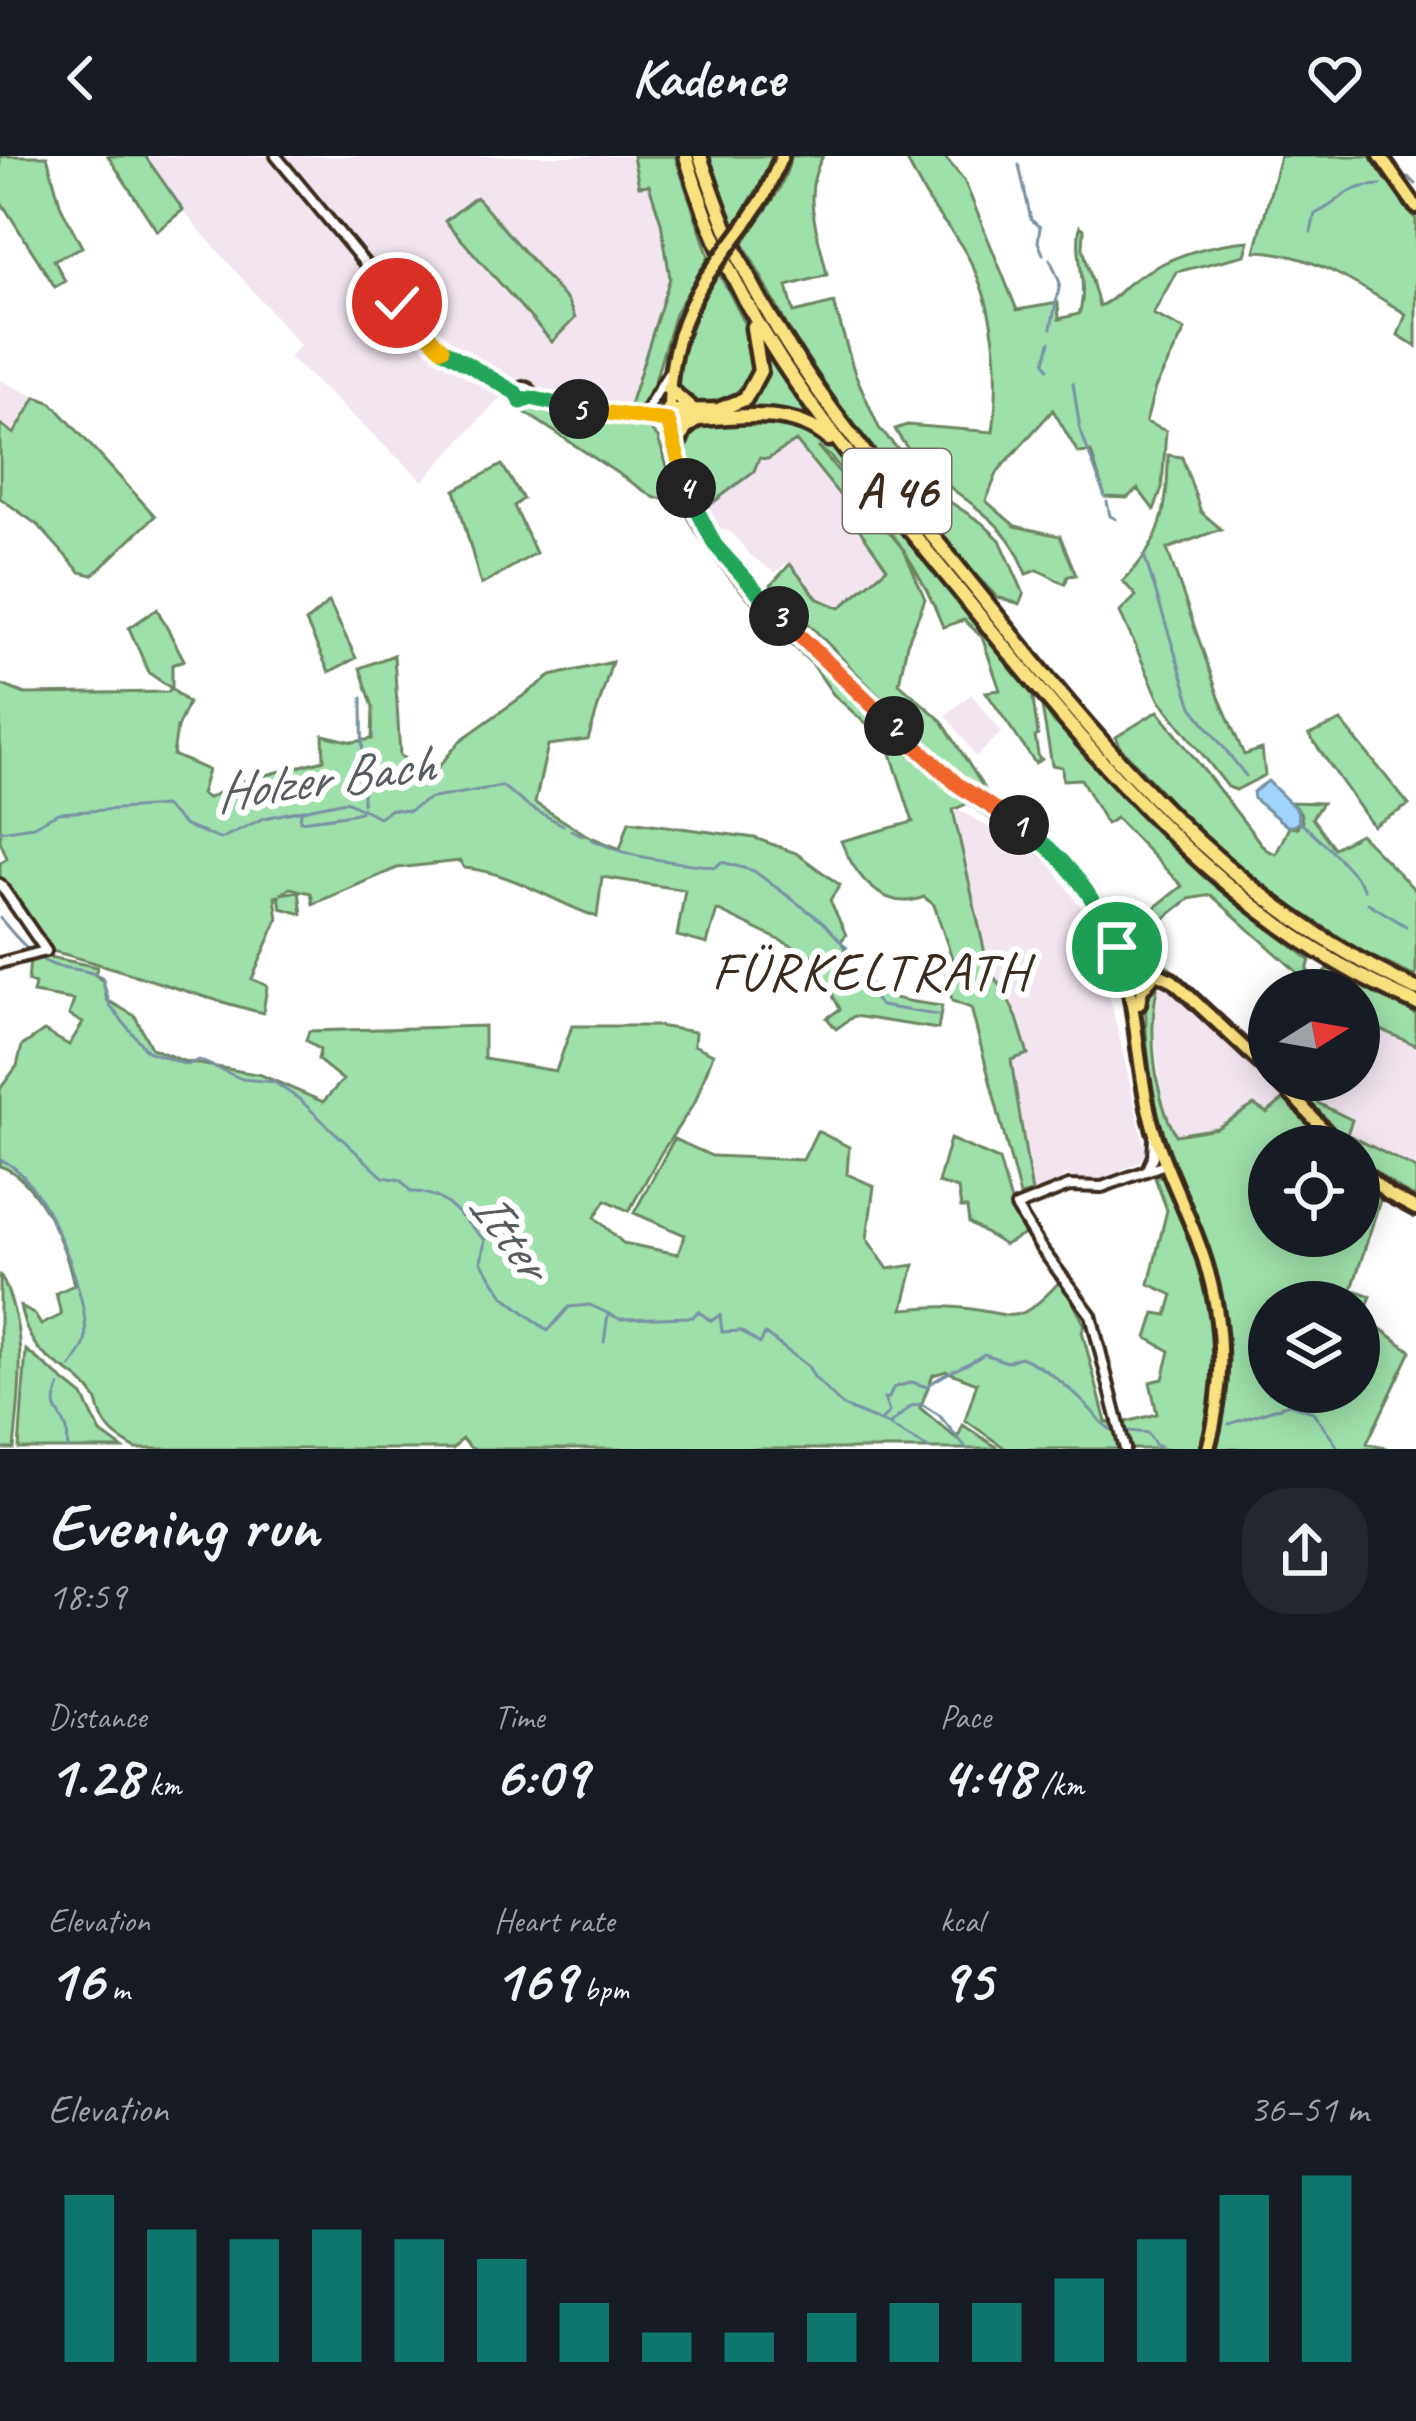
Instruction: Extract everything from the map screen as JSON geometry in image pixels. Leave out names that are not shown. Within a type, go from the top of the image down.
[{"type":"highway","name":"A 46","points":[[686,156],[714,242],[741,299],[800,391],[869,481],[1183,831],[1297,923],[1416,989]]},
{"type":"highway","name":"A 46","points":[[703,156],[743,266],[796,358],[1032,666],[1040,688],[1173,839],[1228,888],[1289,934],[1416,1003]]},
{"type":"highway","points":[[674,452],[685,428],[697,416],[746,399],[757,381],[759,350],[741,299]]},
{"type":"highway","points":[[668,381],[681,403],[697,416]]},
{"type":"highway","points":[[667,416],[796,420],[820,431],[869,481]]},
{"type":"main road","points":[[276,156],[414,323],[456,360],[516,393],[525,386],[531,398],[629,417],[667,416]]},
{"type":"main road","points":[[782,156],[765,195],[685,315],[668,381],[667,416],[674,452],[707,533],[755,592],[958,785],[1044,843],[1099,910],[1128,977],[1154,1130],[1196,1236],[1217,1310],[1221,1376],[1208,1449]]},
{"type":"main road","points":[[1380,156],[1416,207]]},
{"type":"main road","points":[[645,412],[668,381]]},
{"type":"main road","points":[[629,417],[645,412],[667,416]]},
{"type":"main road","points":[[0,884],[38,952],[0,963]]},
{"type":"main road","points":[[1128,977],[1157,977],[1178,986],[1248,1051]]},
{"type":"main road","points":[[1137,1013],[1142,990],[1157,977]]},
{"type":"main road","points":[[1297,1101],[1320,1125]]},
{"type":"main road","points":[[1146,1172],[1153,1156],[1154,1130]]},
{"type":"main road","points":[[1125,1449],[1089,1310],[1016,1207],[1069,1186],[1102,1187],[1165,1164]]},
{"type":"main road","points":[[1380,1187],[1416,1209]]},
{"type":"shaded area","points":[[145,156],[633,156],[639,185],[649,185],[661,222],[670,278],[629,408],[612,408],[514,383],[423,481],[289,357],[300,345],[184,212]]},
{"type":"shaded area","points":[[0,380],[36,397],[14,434],[0,424]]},
{"type":"shaded area","points":[[795,440],[859,519],[855,523],[888,568],[840,608],[818,599],[788,562],[775,573],[749,554],[732,533],[714,525],[706,509],[754,472],[759,458],[768,459]]},
{"type":"shaded area","points":[[971,694],[1002,732],[976,757],[946,715]]},
{"type":"shaded area","points":[[956,808],[1048,861],[1081,907],[1103,967],[1146,1154],[1139,1162],[1095,1182],[1064,1175],[1061,1185],[1032,1193],[1011,1060],[1028,1054],[1017,1018],[989,971],[965,876]]},
{"type":"shaded area","points":[[1168,987],[1179,993],[1248,1058],[1248,1101],[1282,1101],[1267,1113],[1254,1105],[1217,1128],[1176,1135],[1163,1101],[1154,1035],[1157,989]]},
{"type":"shaded area","points":[[1380,1029],[1416,1045],[1416,1169],[1380,1150],[1380,1125],[1350,1125],[1352,1120],[1318,1103],[1380,1101]]},
{"type":"green space","points":[[0,156],[47,156],[61,207],[82,247],[54,260],[65,281],[55,287],[0,200]]},
{"type":"green space","points":[[108,156],[145,156],[183,210],[157,231]]},
{"type":"green space","points":[[633,156],[675,156],[709,257],[675,313],[649,401],[640,408],[629,408],[670,278],[661,222],[649,185],[639,186]]},
{"type":"green space","points":[[709,156],[772,156],[734,227]]},
{"type":"green space","points":[[791,156],[823,156],[812,200],[827,275],[787,286],[794,313],[834,303],[854,371],[879,428],[938,494],[1000,540],[1024,594],[1020,604],[997,597],[973,572],[839,405],[791,333],[742,241],[778,191]]},
{"type":"green space","points":[[905,156],[944,156],[964,180],[1017,310],[1058,303],[1059,319],[1079,314],[1083,293],[1080,226],[1099,306],[1164,263],[1205,248],[1249,241],[1245,255],[1176,272],[1153,314],[1185,330],[1155,388],[1146,422],[1166,431],[1162,488],[1154,510],[1138,489],[1127,498],[1105,497],[1091,452],[1078,453],[1053,410],[998,471],[986,501],[1015,526],[1060,536],[1076,575],[1068,576],[1065,584],[1038,570],[1026,574],[1002,531],[926,468],[895,429],[907,425],[993,432],[996,405],[992,325],[976,274]]},
{"type":"green space","points":[[1280,156],[1370,156],[1416,219],[1416,346],[1398,335],[1406,314],[1371,292],[1315,264],[1255,251]]},
{"type":"green space","points":[[476,197],[568,302],[575,318],[552,342],[445,221]]},
{"type":"green space","points":[[718,272],[749,337],[751,374],[741,389],[721,399],[690,404],[676,391],[681,359]]},
{"type":"green space","points":[[765,352],[817,424],[785,413],[729,414],[759,390]]},
{"type":"green space","points":[[36,397],[52,403],[155,516],[93,575],[80,572],[39,526],[0,498],[0,424],[14,434]]},
{"type":"green space","points":[[536,405],[649,428],[658,438],[679,504],[655,498],[523,411]]},
{"type":"green space","points":[[769,421],[805,425],[831,446],[1032,692],[1035,737],[1039,759],[1043,759],[1035,763],[986,692],[1000,690],[982,637],[964,620],[943,627],[905,553],[925,599],[907,644],[899,683],[942,721],[990,798],[931,750],[771,585],[790,564],[818,599],[840,608],[887,568],[854,522],[858,518],[796,441],[768,459],[759,458],[754,471],[706,508],[684,453],[687,434],[699,426]],"holes":[[[818,447],[830,456],[900,546]]]},
{"type":"green space","points":[[1168,455],[1182,457],[1201,512],[1221,529],[1167,549],[1244,755],[1262,749],[1265,775],[1236,790],[1228,787],[1159,699],[1120,612],[1136,596],[1123,581],[1147,552],[1160,523]]},
{"type":"green space","points":[[502,465],[523,499],[514,506],[536,553],[481,585],[455,490]]},
{"type":"green space","points":[[329,602],[356,658],[329,672],[306,622]]},
{"type":"green space","points":[[157,609],[184,660],[172,665],[172,689],[188,703],[177,728],[173,755],[208,770],[201,794],[208,798],[243,781],[324,760],[323,735],[353,742],[372,739],[373,707],[360,668],[394,655],[400,755],[415,768],[436,770],[461,740],[551,676],[612,662],[588,740],[548,745],[535,803],[588,836],[620,849],[629,821],[755,838],[796,853],[840,885],[830,900],[846,935],[841,941],[861,974],[892,997],[942,1006],[938,1029],[854,1016],[836,1029],[827,1018],[840,1009],[817,966],[819,959],[717,910],[707,944],[677,936],[685,890],[602,877],[597,917],[516,881],[464,868],[460,861],[397,868],[313,904],[311,893],[290,888],[281,894],[299,891],[302,914],[281,908],[279,896],[275,897],[278,919],[252,979],[267,986],[263,1013],[48,950],[0,877],[0,863],[7,858],[0,841],[0,684],[25,694],[168,692],[171,688],[149,673],[129,628]]},
{"type":"green space","points":[[762,609],[968,803],[953,810],[989,971],[1017,1018],[1028,1054],[1011,1060],[1032,1193],[1020,1196],[971,1008],[952,1001],[943,959],[952,958],[934,905],[924,897],[909,901],[883,895],[862,877],[841,841],[913,822],[888,744],[833,694],[813,665],[759,613]]},
{"type":"green space","points":[[1041,702],[1054,723],[1058,721],[1145,819],[1203,876],[1310,960],[1308,969],[1294,969],[1211,895],[1189,899],[1144,934],[1144,941],[1172,971],[1133,961],[1110,906],[1130,927],[1182,886],[1116,818],[1106,824],[1081,779],[1063,780],[1062,767],[1052,765]]},
{"type":"green space","points":[[1158,711],[1265,849],[1276,854],[1289,827],[1296,828],[1302,821],[1290,802],[1322,803],[1312,818],[1334,848],[1360,834],[1416,891],[1416,977],[1363,952],[1279,898],[1205,839],[1116,737]]},
{"type":"green space","points":[[1341,721],[1409,805],[1373,826],[1309,735]]},
{"type":"green space","points":[[40,955],[97,967],[95,975],[103,981],[107,1000],[135,1016],[151,1048],[183,1061],[261,1075],[323,1102],[343,1080],[318,1060],[320,1050],[306,1040],[309,1031],[484,1026],[484,1059],[556,1071],[572,1026],[657,1026],[695,1032],[694,1045],[713,1054],[695,1102],[629,1211],[606,1200],[595,1217],[623,1243],[678,1254],[685,1235],[634,1213],[674,1139],[712,1156],[803,1160],[817,1131],[849,1147],[847,1174],[874,1186],[867,1239],[888,1269],[914,1265],[903,1309],[945,1307],[1021,1314],[1061,1280],[1085,1325],[1082,1331],[1106,1422],[1114,1424],[1119,1449],[1006,1449],[965,1420],[977,1383],[946,1371],[933,1375],[920,1408],[957,1439],[963,1425],[999,1449],[472,1449],[462,1439],[453,1449],[136,1449],[108,1428],[85,1385],[34,1343],[20,1306],[41,1325],[61,1315],[56,1293],[74,1285],[49,1216],[27,1185],[0,1166],[0,1089],[17,1066],[22,1046],[44,1031],[69,1045],[83,1023],[69,1015],[74,1000],[33,993],[35,984],[28,981],[30,959]]},
{"type":"green space","points":[[1157,989],[1155,1064],[1162,1102],[1176,1135],[1217,1128],[1254,1105],[1267,1113],[1282,1101],[1292,1101],[1314,1125],[1248,1125],[1248,1257],[1362,1257],[1355,1281],[1248,1281],[1248,1413],[1380,1413],[1380,1328],[1411,1351],[1367,1443],[1388,1449],[1215,1449],[1228,1367],[1226,1316],[1208,1249],[1159,1121],[1146,1035],[1146,991]]},
{"type":"green space","points":[[1380,996],[1416,1014],[1416,1045],[1380,1029]]},
{"type":"green space","points":[[1309,1101],[1352,1120],[1350,1125],[1332,1125]]},
{"type":"green space","points":[[950,1139],[999,1160],[1013,1209],[1027,1233],[1004,1245],[969,1223],[958,1189],[938,1183]]},
{"type":"green space","points":[[1380,1151],[1416,1169],[1416,1198],[1380,1175]]},
{"type":"green space","points":[[1154,1175],[1163,1177],[1169,1186],[1184,1221],[1212,1315],[1214,1377],[1200,1449],[1128,1449],[1122,1423],[1157,1414],[1150,1382],[1163,1379],[1170,1351],[1147,1338],[1155,1313],[1167,1315],[1173,1295],[1149,1284],[1167,1210]]},
{"type":"green space","points":[[0,1274],[19,1338],[14,1449],[0,1449]]},
{"type":"green space","points":[[26,1350],[83,1396],[101,1433],[123,1449],[19,1449]]},
{"type":"water","points":[[1268,781],[1297,810],[1299,822],[1293,826],[1254,799],[1253,792]]},
{"type":"waterway","points":[[1019,165],[1031,220],[1040,227],[1038,242],[1043,254]]},
{"type":"waterway","points":[[1408,177],[1416,184]]},
{"type":"waterway","points":[[1311,232],[1315,214],[1351,191],[1381,185]]},
{"type":"waterway","points":[[1050,259],[1060,283],[1051,328]]},
{"type":"waterway","points":[[1048,368],[1050,342]]},
{"type":"waterway","points":[[1073,383],[1080,429],[1105,497]]},
{"type":"waterway","points":[[1107,502],[1110,516],[1116,519]]},
{"type":"waterway","points":[[1144,555],[1192,707],[1246,776]]},
{"type":"waterway","points":[[362,698],[363,803]]},
{"type":"waterway","name":"Holzer Bach","points":[[0,831],[33,826],[58,813],[164,806],[185,826],[220,839],[264,818],[346,801],[379,817],[391,809],[409,811],[428,799],[502,786],[563,825]]},
{"type":"waterway","points":[[301,812],[300,821],[352,814],[363,807]]},
{"type":"waterway","points":[[1300,823],[1364,889]]},
{"type":"waterway","name":"Holzer Bach","points":[[571,830],[582,835]]},
{"type":"waterway","name":"Holzer Bach","points":[[591,839],[652,859],[715,867],[722,862],[754,871],[823,922],[847,948],[849,966],[881,1006],[937,1015]]},
{"type":"waterway","points":[[1368,903],[1406,926]]},
{"type":"waterway","name":"Itter","points":[[0,918],[46,962],[102,977],[110,1006],[147,1051],[187,1065],[199,1060],[242,1079],[274,1082],[299,1099],[383,1177],[401,1180],[411,1192],[443,1201],[485,1240],[481,1262],[505,1297],[548,1331],[569,1307],[590,1305],[620,1319],[693,1317],[698,1311],[711,1321],[720,1315],[722,1332],[741,1331],[760,1344],[765,1334],[808,1366],[843,1406],[889,1425],[911,1406],[921,1404],[939,1415],[967,1449]]},
{"type":"waterway","points":[[0,1160],[32,1188],[73,1269],[85,1342],[71,1367]]},
{"type":"waterway","points":[[604,1342],[608,1314]]},
{"type":"waterway","points":[[881,1421],[889,1412],[884,1398],[889,1398],[893,1388],[912,1382],[927,1387],[984,1354],[1007,1362],[1020,1357],[1039,1367],[1112,1430]]},
{"type":"waterway","points":[[60,1386],[55,1406],[67,1430],[68,1449]]},
{"type":"waterway","points":[[1229,1424],[1289,1404],[1313,1412],[1338,1447]]},
{"type":"waterway","points":[[890,1426],[930,1449]]},
{"type":"waterway","points":[[1129,1431],[1148,1433],[1160,1446]]},
{"type":"district","name":"FÜRKELTRATH","points":[[871,971]]},
{"type":"route","points":[[397,303],[450,356],[516,393],[521,402],[531,398],[608,415],[668,421],[692,502],[728,563],[941,770],[1055,853],[1084,886],[1117,947]]}]
